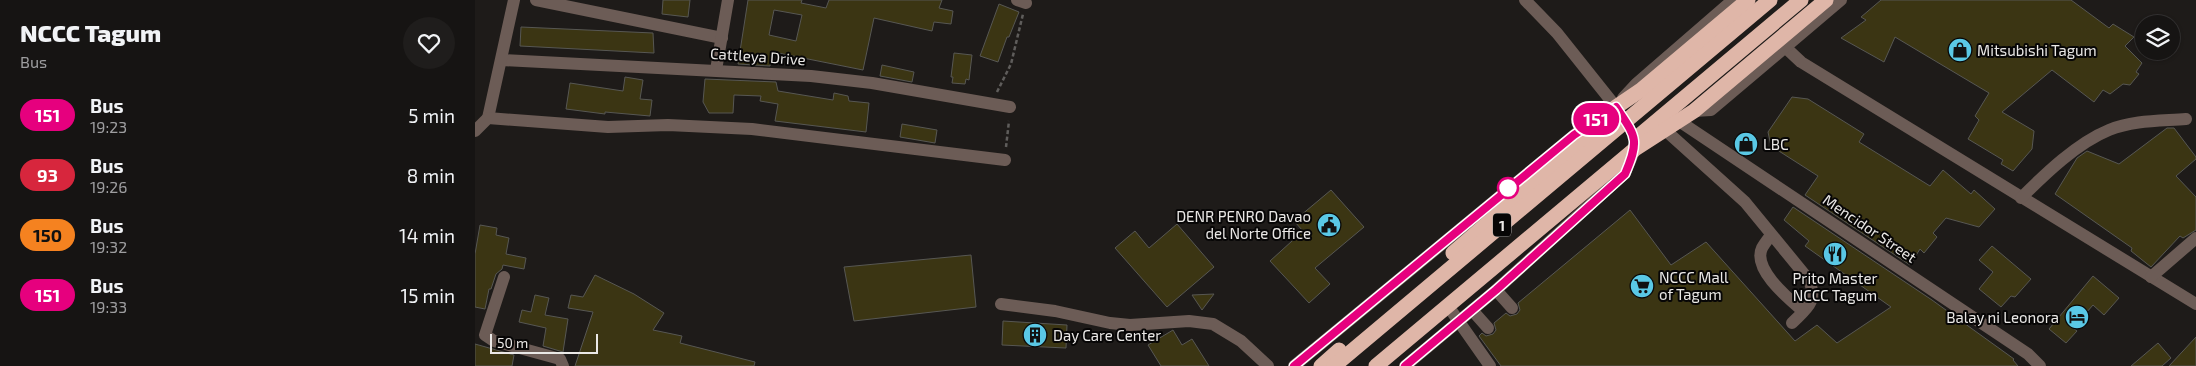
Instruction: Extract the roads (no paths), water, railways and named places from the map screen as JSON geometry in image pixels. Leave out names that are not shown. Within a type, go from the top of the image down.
[{"type":"highway","name":"1","points":[[1321,366],[1471,228],[1596,130],[1616,107],[1641,90],[1748,0]]},
{"type":"highway","name":"1","points":[[1334,366],[1771,0]]},
{"type":"highway","name":"1","points":[[1365,366],[1801,0]]},
{"type":"highway","name":"1","points":[[1376,366],[1635,149],[1694,111],[1826,0]]},
{"type":"highway","points":[[1616,107],[1640,127],[1650,131],[1662,130]]},
{"type":"highway","points":[[1616,107],[1632,132],[1635,149]]},
{"type":"street","points":[[475,131],[488,118],[514,0]]},
{"type":"street","points":[[536,0],[722,38]]},
{"type":"street","points":[[716,70],[728,0]]},
{"type":"street","points":[[1525,0],[1557,33],[1616,107],[1636,84],[1733,0]]},
{"type":"street","points":[[1694,111],[1711,110],[1841,0]]},
{"type":"street","points":[[1785,47],[1801,62],[2196,304]]},
{"type":"street","name":"Cattleya Drive","points":[[502,60],[716,70],[872,83],[1010,107]]},
{"type":"street","points":[[488,118],[608,127],[668,125],[752,129],[1005,160]]},
{"type":"street","points":[[2021,198],[2052,168],[2110,130],[2137,123],[2186,119]]},
{"type":"street","name":"Mencidor Street","points":[[1679,120],[2020,348],[2040,366]]},
{"type":"street","points":[[1662,130],[1729,186],[1811,286],[1813,298],[1792,323]]},
{"type":"street","points":[[1405,366],[1496,290],[1625,174],[1635,149]]},
{"type":"street","points":[[1294,366],[1471,228]]},
{"type":"street","points":[[1771,235],[1761,249],[1762,264],[1779,290],[1803,311]]},
{"type":"street","points":[[2151,276],[2196,238]]},
{"type":"street","points":[[504,277],[485,335],[494,341],[560,359],[563,366]]},
{"type":"street","points":[[1496,290],[1512,308]]},
{"type":"street","points":[[1001,304],[1055,311],[1110,323],[1130,325],[1189,321],[1213,324],[1241,341],[1269,366]]},
{"type":"street","points":[[1448,306],[1490,366]]},
{"type":"street","points":[[1471,310],[1488,328]]},
{"type":"place","name":"Mitsubishi Tagum","points":[[1960,50]]},
{"type":"place","name":"LBC","points":[[1746,144]]},
{"type":"place","name":"DENR PENRO Davao del Norte Office","points":[[1329,225]]},
{"type":"place","name":"Prito Master NCCC Tagum","points":[[1835,254]]},
{"type":"place","name":"NCCC Mall of Tagum","points":[[1642,286]]},
{"type":"place","name":"Balay ni Leonora","points":[[2077,317]]},
{"type":"place","name":"Day Care Center","points":[[1035,335]]}]
